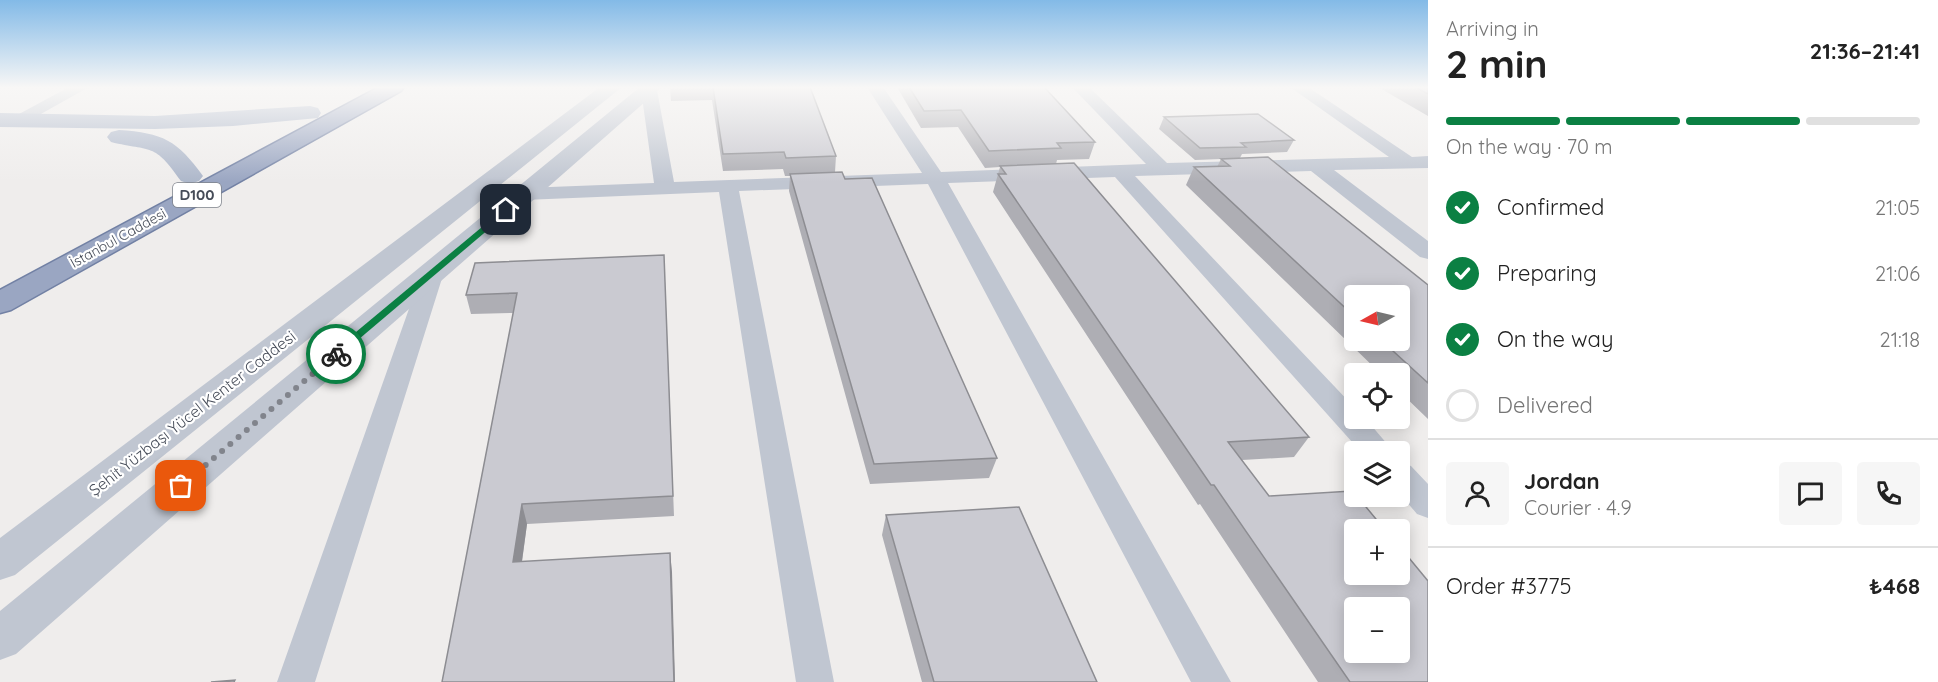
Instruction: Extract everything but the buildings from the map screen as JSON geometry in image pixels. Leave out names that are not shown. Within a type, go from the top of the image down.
[{"type":"highway","name":"İstanbul Caddesi","points":[[0,276],[299,119]]},
{"type":"highway","name":"İstanbul Caddesi","points":[[0,303],[336,119]]},
{"type":"main road","points":[[6,125],[214,119]]},
{"type":"main road","points":[[6,125],[157,140],[176,156],[190,176]]},
{"type":"street","name":"Şehit Yüzbaşı Yücel Kenter Caddesi","points":[[0,562],[571,119]]},
{"type":"street","points":[[0,639],[614,119]]},
{"type":"street","points":[[655,119],[665,189]]},
{"type":"street","points":[[896,119],[935,178],[1212,682]]},
{"type":"street","points":[[1112,119],[1162,169]]},
{"type":"street","points":[[1349,119],[1418,162]]},
{"type":"street","points":[[525,194],[1162,169],[1418,162]]},
{"type":"street","points":[[1314,164],[1428,252]]},
{"type":"street","points":[[1120,171],[1369,441]]},
{"type":"street","points":[[728,186],[815,682]]},
{"type":"street","points":[[296,682],[434,272]]},
{"type":"street","points":[[1410,485],[1428,505]]},
{"type":"way so far","points":[[181,486],[336,354]]},
{"type":"route","points":[[336,354],[506,210]]}]
